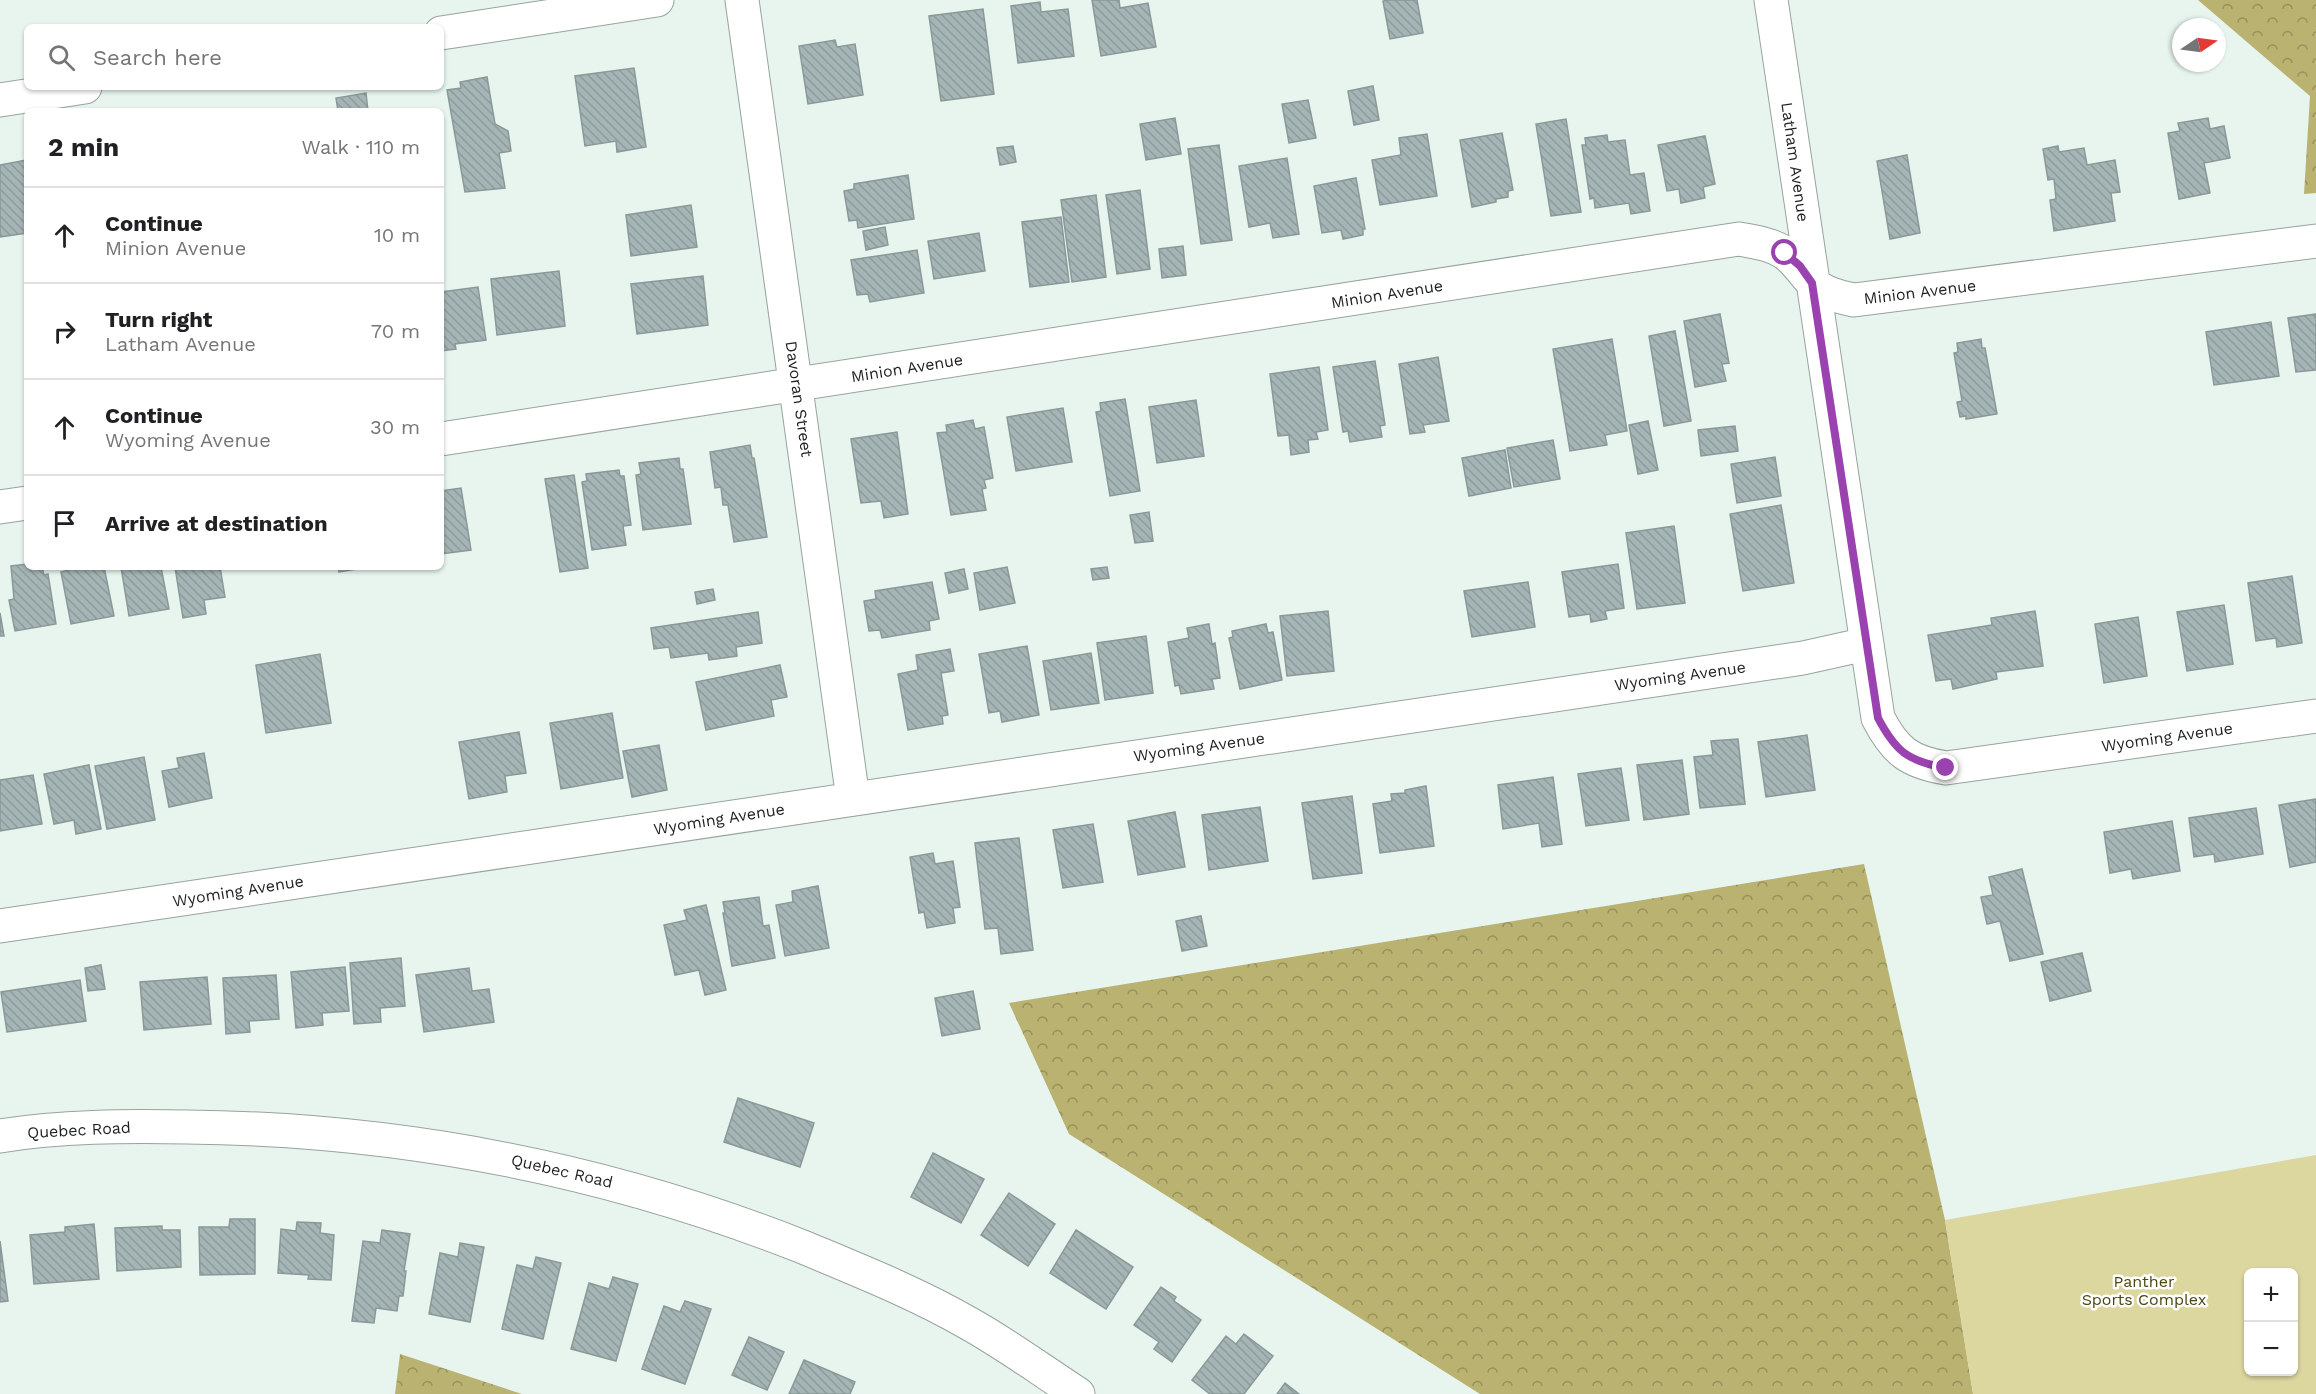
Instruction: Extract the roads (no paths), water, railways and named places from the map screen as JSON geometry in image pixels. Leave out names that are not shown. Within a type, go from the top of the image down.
[{"type":"street","points":[[444,33],[657,0]]},
{"type":"street","name":"Davoran Street","points":[[742,0],[853,799]]},
{"type":"street","name":"Latham Avenue","points":[[1771,0],[1866,644]]},
{"type":"street","points":[[0,100],[65,90]]},
{"type":"street","name":"Minion Avenue","points":[[444,439],[1739,239],[1766,244],[1785,253],[1800,266],[1812,283],[1832,295],[1854,300],[2316,241]]},
{"type":"street","points":[[0,507],[24,503]]},
{"type":"street","name":"Wyoming Avenue","points":[[0,926],[1792,659],[1866,644],[1878,718],[1890,740],[1904,754],[1924,764],[1946,768],[2316,716]]},
{"type":"street","name":"Quebec Road","points":[[0,1136],[133,1126],[252,1127],[388,1139],[516,1160],[637,1189],[735,1220],[861,1270],[968,1323],[1078,1394]]},
{"type":"park label","name":"Panther Sports Complex","points":[[2144,1290]]}]
